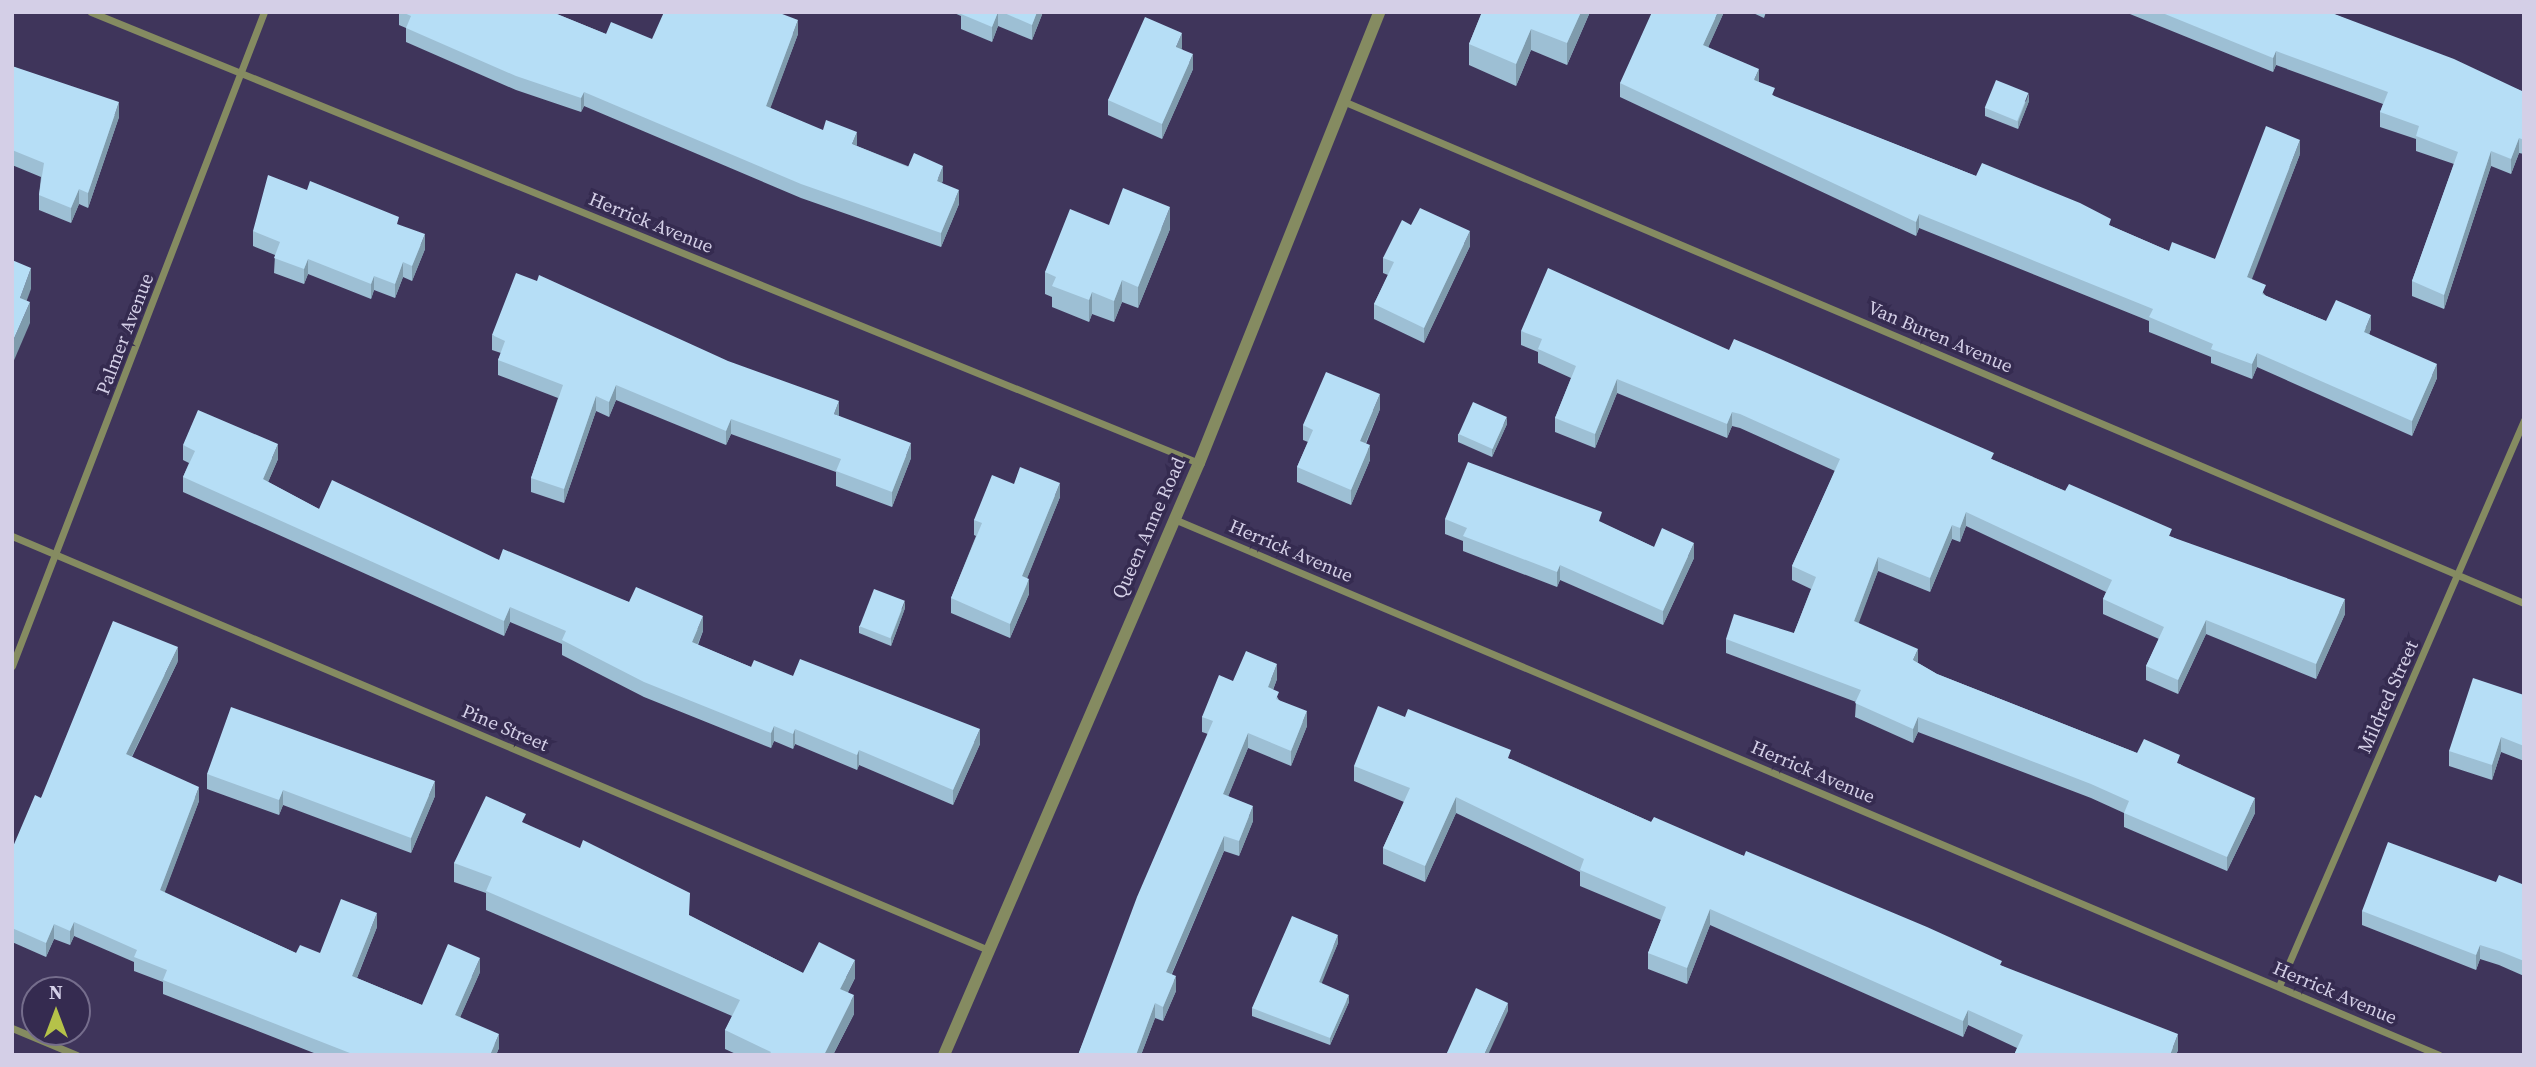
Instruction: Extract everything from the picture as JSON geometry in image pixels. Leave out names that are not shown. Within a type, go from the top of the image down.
[{"type":"street","name":"Herrick Avenue","points":[[91,12],[1199,463]]},
{"type":"street","name":"Palmer Avenue","points":[[12,666],[58,556],[264,12]]},
{"type":"street","name":"Queen Anne Road","points":[[944,1055],[986,948],[1199,463],[1378,12]]},
{"type":"street","name":"Van Buren Avenue","points":[[1343,101],[2524,603]]},
{"type":"street","name":"Mildred Street","points":[[2279,986],[2524,419]]},
{"type":"street","name":"Herrick Avenue","points":[[1174,519],[2439,1055]]},
{"type":"street","name":"Pine Street","points":[[12,536],[986,948]]},
{"type":"street","points":[[12,1028],[77,1055]]},
{"type":"building","points":[[402,12],[552,12],[606,34],[611,22],[652,39],[664,12],[777,12],[798,20],[766,106],[823,130],[826,120],[857,132],[852,144],[908,167],[914,153],[943,166],[937,181],[959,190],[941,233],[801,184],[584,92],[581,98],[516,76],[406,28],[411,16]]},
{"type":"building","points":[[998,12],[992,27],[961,14]]},
{"type":"building","points":[[1002,12],[1037,12],[1032,25]]},
{"type":"building","points":[[1482,12],[1581,12],[1567,43],[1531,29],[1516,64],[1469,44]]},
{"type":"building","points":[[1652,12],[1718,12],[1703,45],[1759,69],[1754,80],[1775,88],[1772,95],[1976,176],[1982,163],[2080,203],[2111,219],[2109,225],[2169,251],[2172,242],[2215,259],[2266,126],[2300,140],[2247,277],[2266,285],[2262,294],[2326,321],[2336,300],[2371,315],[2364,332],[2437,364],[2412,421],[2257,353],[2252,364],[2211,349],[2213,344],[2149,317],[2153,309],[1919,214],[1916,222],[1620,83]]},
{"type":"building","points":[[2160,12],[2329,12],[2454,59],[2524,92],[2524,140],[2519,138],[2511,159],[2491,151],[2444,295],[2412,281],[2458,152],[2416,136],[2419,126],[2380,112],[2388,92],[2276,51],[2273,58]]},
{"type":"building","points":[[1145,17],[1182,33],[1176,47],[1193,54],[1162,124],[1108,100]]},
{"type":"building","points":[[12,66],[119,102],[88,193],[79,189],[71,208],[39,195],[44,163],[12,150]]},
{"type":"building","points":[[1996,80],[2028,93],[2017,121],[1985,108]]},
{"type":"building","points":[[268,175],[307,190],[310,181],[399,217],[397,224],[425,234],[412,266],[403,262],[395,284],[374,276],[371,284],[308,259],[304,269],[274,258],[280,242],[253,231]]},
{"type":"building","points":[[1123,188],[1170,207],[1138,287],[1122,280],[1114,301],[1092,292],[1089,300],[1052,286],[1056,277],[1045,272],[1070,209],[1109,225]]},
{"type":"building","points":[[1420,208],[1470,231],[1424,328],[1374,304],[1394,262],[1383,258],[1402,220],[1411,225]]},
{"type":"building","points":[[12,260],[31,268],[20,298],[30,302],[12,343]]},
{"type":"building","points":[[1548,268],[1729,350],[1734,339],[1767,353],[1994,453],[1991,459],[2065,491],[2069,484],[2172,529],[2169,536],[2345,599],[2316,664],[2206,620],[2178,680],[2146,666],[2164,627],[2103,599],[2112,580],[1966,512],[1960,528],[1952,525],[1930,578],[1878,557],[1854,621],[1918,649],[1913,660],[1937,674],[2137,753],[2144,739],[2180,755],[2177,763],[2255,798],[2227,857],[2124,813],[2129,801],[2091,784],[1918,717],[1913,729],[1855,703],[1861,690],[1726,639],[1734,614],[1794,633],[1816,577],[1792,566],[1840,459],[1740,414],[1732,412],[1727,424],[1617,379],[1595,434],[1555,418],[1576,366],[1538,349],[1542,339],[1521,331]]},
{"type":"building","points":[[516,273],[537,281],[539,275],[728,361],[839,401],[834,414],[911,443],[892,492],[836,471],[841,459],[731,419],[726,431],[616,385],[609,402],[596,396],[564,489],[531,478],[563,385],[498,360],[505,341],[492,335]]},
{"type":"building","points":[[1326,372],[1380,394],[1360,441],[1370,445],[1351,490],[1297,467],[1313,430],[1303,425]]},
{"type":"building","points":[[1473,402],[1507,417],[1493,449],[1459,434]]},
{"type":"building","points":[[198,410],[278,444],[263,479],[319,509],[332,480],[499,560],[503,549],[629,602],[636,587],[703,616],[692,642],[751,667],[754,660],[793,676],[800,659],[980,729],[953,790],[859,750],[857,755],[795,729],[793,734],[774,726],[771,733],[644,682],[562,640],[566,631],[510,607],[504,621],[183,477],[195,451],[183,445]]},
{"type":"building","points":[[1468,462],[1602,512],[1599,521],[1654,547],[1662,528],[1694,543],[1663,611],[1560,565],[1557,572],[1463,536],[1467,528],[1445,519]]},
{"type":"building","points":[[1020,467],[1060,483],[1022,576],[1029,579],[1010,624],[951,598],[982,523],[974,520],[992,475],[1014,484]]},
{"type":"building","points":[[874,589],[905,601],[890,638],[860,626]]},
{"type":"building","points":[[113,621],[178,647],[126,754],[199,787],[160,890],[296,953],[300,945],[320,953],[341,899],[377,913],[352,976],[422,1005],[448,944],[480,958],[455,1015],[499,1034],[490,1055],[355,1055],[163,980],[167,970],[134,957],[137,950],[74,922],[70,931],[54,924],[46,943],[12,928],[12,849],[35,795],[41,798]]},
{"type":"building","points":[[1246,651],[1277,664],[1268,687],[1279,692],[1276,699],[1307,711],[1291,751],[1248,733],[1223,794],[1253,806],[1239,841],[1224,836],[1166,972],[1176,976],[1163,1007],[1155,1003],[1136,1055],[1078,1055],[1137,897],[1213,721],[1202,717],[1219,675],[1233,681]]},
{"type":"building","points":[[2473,678],[2524,695],[2524,746],[2501,737],[2492,765],[2449,751]]},
{"type":"building","points":[[1378,706],[1405,717],[1408,709],[1511,750],[1508,758],[1651,822],[1654,817],[1744,856],[1746,851],[1927,927],[2002,961],[2000,965],[2178,1034],[2170,1055],[2014,1055],[2023,1035],[1968,1010],[1963,1021],[1710,909],[1687,968],[1648,953],[1666,907],[1580,870],[1584,859],[1456,797],[1425,866],[1383,848],[1410,788],[1354,766]]},
{"type":"building","points":[[231,707],[435,781],[411,838],[283,790],[279,800],[207,774]]},
{"type":"building","points":[[486,796],[526,814],[522,822],[580,848],[583,840],[690,893],[689,915],[803,973],[819,942],[855,960],[840,989],[854,995],[824,1055],[769,1055],[771,1052],[725,1030],[740,1000],[486,891],[492,877],[454,863]]},
{"type":"building","points":[[2388,842],[2496,882],[2499,875],[2522,884],[2524,880],[2524,961],[2480,945],[2476,955],[2362,911]]},
{"type":"building","points":[[1292,916],[1338,935],[1319,982],[1349,995],[1330,1038],[1252,1008]]},
{"type":"building","points":[[1476,988],[1508,1003],[1484,1055],[1446,1055]]}]
